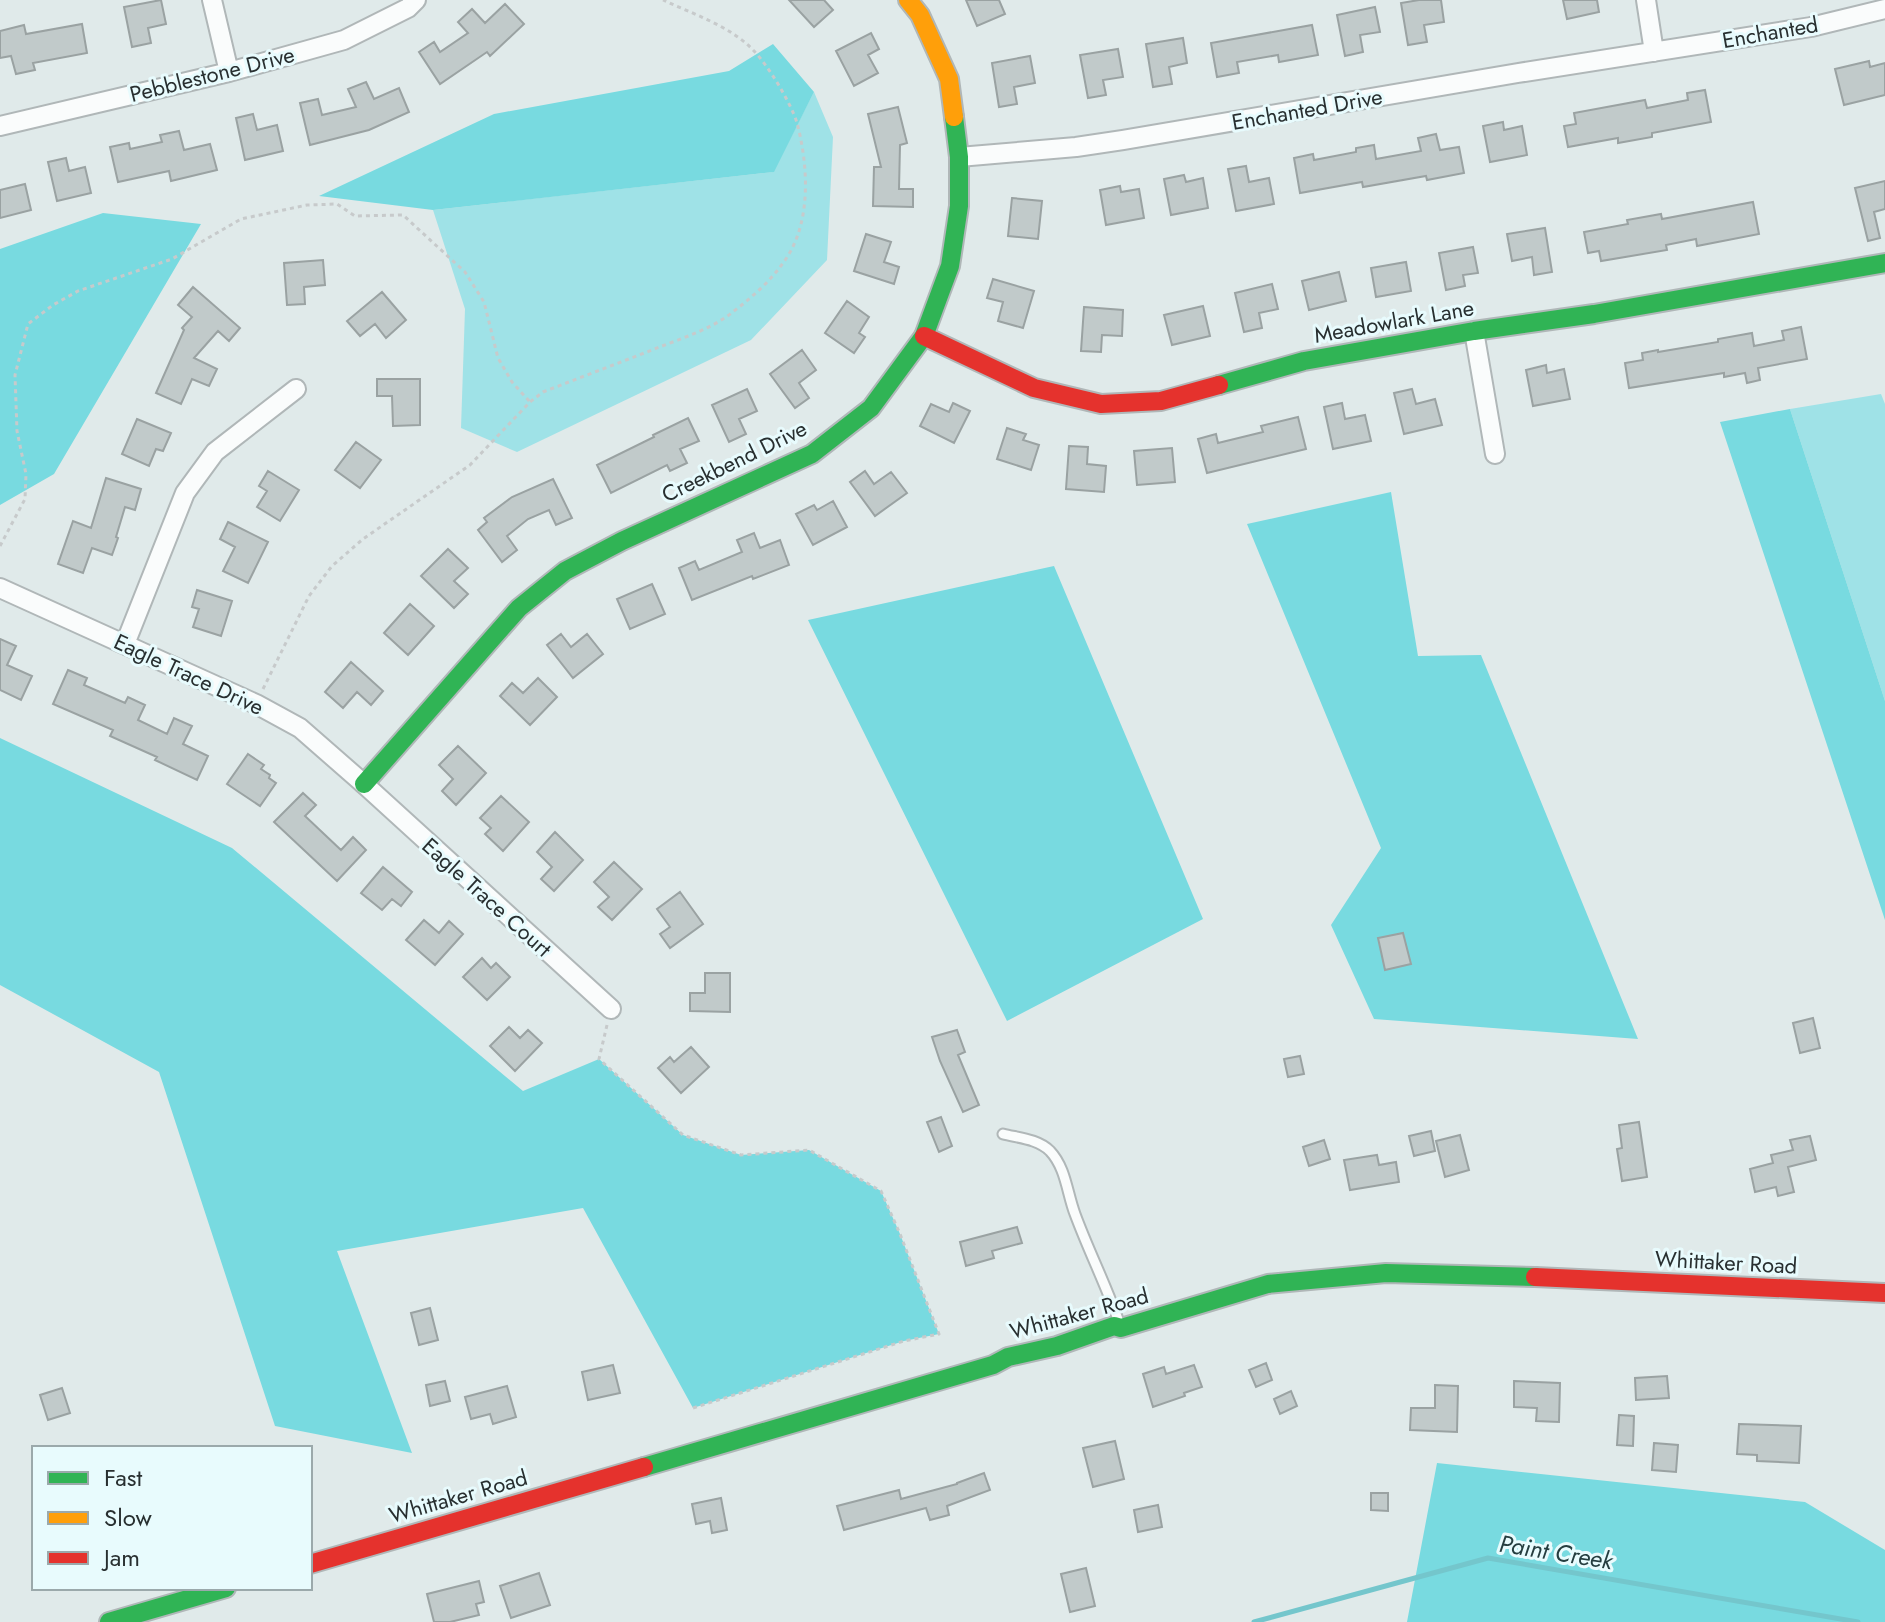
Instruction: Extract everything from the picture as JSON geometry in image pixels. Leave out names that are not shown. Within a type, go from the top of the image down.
[{"type":"street","points":[[212,0],[229,72]]},
{"type":"street","name":"Pebblestone Drive","points":[[0,126],[229,72],[344,40],[408,8],[416,0]]},
{"type":"street","name":"Creekbend Drive","points":[[364,784],[519,608],[553,580],[622,541],[812,454],[871,408],[924,336],[950,266],[959,206],[959,157],[949,79],[920,15],[908,0]]},
{"type":"street","points":[[1646,0],[1654,52]]},
{"type":"street","name":"Enchanted","points":[[1654,52],[1811,27],[1885,9]]},
{"type":"street","name":"Enchanted Drive","points":[[959,157],[1076,147],[1654,52]]},
{"type":"street","name":"Meadowlark Lane","points":[[924,336],[1034,388],[1101,404],[1161,401],[1304,361],[1885,263]]},
{"type":"street","points":[[1474,331],[1495,454]]},
{"type":"street","points":[[125,644],[185,493],[215,452],[296,389]]},
{"type":"street","name":"Eagle Trace Drive","points":[[0,588],[256,704],[300,728],[364,784]]},
{"type":"street","name":"Eagle Trace Court","points":[[364,784],[611,1009]]},
{"type":"street","name":"Whittaker Road","points":[[312,1563],[993,1365],[1008,1357],[1057,1346],[1114,1326],[1121,1328],[1268,1284],[1386,1273],[1559,1277],[1885,1293]]},
{"type":"street","points":[[109,1622],[219,1590]]},
{"type":"lane","points":[[1003,1134],[1032,1140],[1047,1148],[1056,1159],[1064,1175],[1074,1213],[1121,1328]]},
{"type":"path","points":[[256,704],[309,596],[332,566],[363,539],[470,465],[543,392],[694,334],[731,314],[767,283],[790,253],[802,222],[805,198],[804,154],[796,120],[775,80],[753,49],[728,31],[663,0]]},
{"type":"path","points":[[0,546],[25,499],[26,474],[17,431],[15,375],[28,324],[78,291],[172,259],[241,219],[307,205],[337,204],[355,216],[403,215],[465,272],[484,302],[498,358],[512,382],[530,402]]},
{"type":"path","points":[[611,1009],[599,1059],[683,1135],[741,1155],[809,1150],[881,1191],[939,1334],[904,1341],[693,1408]]},
{"type":"shaded area","points":[[773,44],[814,92],[774,172],[433,210],[319,196],[494,114],[729,71]]},
{"type":"shaded area","points":[[814,92],[833,137],[827,260],[751,340],[517,452],[461,428],[465,309],[433,210],[773,172]]},
{"type":"shaded area","points":[[103,213],[201,224],[54,474],[0,505],[0,249]]},
{"type":"shaded area","points":[[1881,394],[1885,404],[1885,701],[1790,409]]},
{"type":"shaded area","points":[[1790,409],[1885,701],[1885,920],[1720,422]]},
{"type":"shaded area","points":[[1391,492],[1418,656],[1481,655],[1638,1039],[1374,1019],[1331,925],[1381,848],[1247,524]]},
{"type":"shaded area","points":[[1054,566],[1203,919],[1007,1021],[808,620]]},
{"type":"shaded area","points":[[0,738],[232,848],[523,1091],[599,1059],[683,1135],[741,1155],[809,1150],[881,1191],[939,1334],[904,1341],[693,1408],[583,1208],[337,1251],[412,1453],[275,1426],[159,1072],[0,985]]},
{"type":"shaded area","points":[[1437,1463],[1805,1502],[1885,1550],[1885,1622],[1407,1622]]},
{"type":"building","points":[[161,0],[166,24],[148,28],[151,43],[132,47],[124,7]]},
{"type":"building","points":[[789,0],[824,0],[833,10],[814,27]]},
{"type":"building","points":[[966,0],[999,0],[1005,14],[977,26]]},
{"type":"building","points":[[1441,0],[1444,22],[1424,25],[1427,42],[1408,45],[1401,3]]},
{"type":"building","points":[[1563,0],[1597,0],[1599,12],[1567,19]]},
{"type":"building","points":[[505,4],[524,24],[490,56],[487,52],[440,84],[419,52],[434,42],[440,52],[468,33],[458,22],[472,9],[485,23]]},
{"type":"building","points":[[1375,7],[1380,32],[1360,35],[1363,52],[1345,56],[1337,15]]},
{"type":"building","points":[[82,24],[87,53],[33,63],[35,70],[16,74],[11,56],[0,58],[0,31],[24,25],[26,34]]},
{"type":"building","points":[[1312,25],[1318,55],[1279,62],[1278,55],[1237,62],[1239,73],[1217,77],[1211,43]]},
{"type":"building","points":[[871,33],[879,49],[868,55],[878,73],[854,86],[836,51]]},
{"type":"building","points":[[1183,38],[1187,63],[1169,67],[1172,84],[1153,87],[1146,44]]},
{"type":"building","points":[[1118,49],[1123,77],[1103,80],[1106,95],[1088,98],[1080,55]]},
{"type":"building","points":[[1030,56],[1035,83],[1014,87],[1017,104],[999,107],[992,63]]},
{"type":"building","points":[[1869,61],[1870,67],[1885,63],[1885,95],[1844,105],[1835,69]]},
{"type":"building","points":[[366,82],[374,99],[399,88],[409,112],[369,130],[310,145],[300,103],[318,99],[322,115],[356,107],[348,89]]},
{"type":"building","points":[[1705,90],[1711,122],[1618,143],[1618,138],[1568,147],[1564,126],[1576,124],[1574,113],[1645,100],[1647,108],[1688,100],[1687,93]]},
{"type":"building","points":[[898,107],[907,143],[900,145],[899,189],[913,189],[913,207],[873,206],[874,167],[881,167],[868,114]]},
{"type":"building","points":[[253,114],[257,130],[277,125],[283,151],[245,160],[236,118]]},
{"type":"building","points":[[1503,122],[1504,130],[1522,126],[1527,155],[1490,162],[1483,126]]},
{"type":"building","points":[[179,131],[184,150],[210,144],[217,170],[171,181],[169,171],[118,182],[110,147],[129,143],[130,149],[162,142],[160,135]]},
{"type":"building","points":[[1436,134],[1440,150],[1459,147],[1464,173],[1363,187],[1362,182],[1300,193],[1294,158],[1313,154],[1314,160],[1356,152],[1356,148],[1374,145],[1376,159],[1421,151],[1418,138]]},
{"type":"building","points":[[66,158],[69,171],[85,167],[91,193],[57,201],[48,162]]},
{"type":"building","points":[[1246,166],[1249,182],[1269,178],[1274,204],[1236,211],[1228,169]]},
{"type":"building","points":[[1184,175],[1186,182],[1203,178],[1208,208],[1171,215],[1164,179]]},
{"type":"building","points":[[1885,181],[1885,209],[1874,212],[1880,238],[1868,241],[1855,188]]},
{"type":"building","points":[[25,184],[31,210],[0,218],[0,190]]},
{"type":"building","points":[[1120,186],[1121,192],[1139,189],[1144,218],[1106,225],[1100,190]]},
{"type":"building","points":[[1012,198],[1042,201],[1038,239],[1008,236]]},
{"type":"building","points":[[1753,202],[1759,234],[1697,246],[1696,239],[1666,245],[1667,250],[1601,261],[1599,251],[1588,253],[1584,232],[1628,224],[1627,220],[1661,214],[1662,219]]},
{"type":"building","points":[[1545,228],[1552,272],[1534,275],[1532,257],[1512,261],[1507,234]]},
{"type":"building","points":[[866,234],[891,242],[884,262],[899,267],[894,284],[854,271]]},
{"type":"building","points":[[1473,247],[1478,273],[1463,275],[1465,286],[1446,290],[1439,253]]},
{"type":"building","points":[[323,260],[325,285],[304,287],[305,304],[287,305],[284,263]]},
{"type":"building","points":[[1406,262],[1411,291],[1376,297],[1371,268]]},
{"type":"building","points":[[1339,272],[1346,301],[1309,310],[1302,281]]},
{"type":"building","points":[[993,279],[1034,291],[1023,328],[998,321],[1003,302],[987,298]]},
{"type":"building","points":[[1272,284],[1278,309],[1259,313],[1262,328],[1244,332],[1235,293]]},
{"type":"building","points":[[193,287],[240,328],[229,341],[218,331],[194,358],[217,369],[209,386],[192,379],[181,404],[156,393],[184,330],[182,328],[192,317],[178,305]]},
{"type":"building","points":[[382,292],[406,320],[386,338],[375,324],[360,336],[347,321]]},
{"type":"building","points":[[847,301],[869,317],[859,333],[865,337],[854,353],[825,333]]},
{"type":"building","points":[[1203,306],[1210,336],[1172,345],[1164,315]]},
{"type":"building","points":[[1084,307],[1123,310],[1122,336],[1102,335],[1101,352],[1081,351]]},
{"type":"building","points":[[1801,327],[1807,359],[1758,368],[1760,380],[1747,383],[1745,373],[1724,377],[1724,373],[1629,388],[1625,363],[1643,360],[1642,353],[1718,342],[1718,339],[1752,333],[1754,346],[1784,340],[1782,331]]},
{"type":"building","points":[[802,350],[816,370],[799,383],[809,398],[795,408],[770,374]]},
{"type":"building","points":[[1546,365],[1547,373],[1564,369],[1570,399],[1533,406],[1526,370]]},
{"type":"building","points":[[377,379],[420,379],[420,425],[393,426],[392,396],[377,396]]},
{"type":"building","points":[[747,389],[757,411],[739,419],[746,434],[729,442],[712,405]]},
{"type":"building","points":[[1412,389],[1416,404],[1435,399],[1442,425],[1404,434],[1394,393]]},
{"type":"building","points":[[953,403],[970,411],[954,443],[920,426],[931,404],[949,412]]},
{"type":"building","points":[[1342,403],[1345,419],[1365,415],[1371,441],[1333,449],[1324,407]]},
{"type":"building","points":[[1298,417],[1306,449],[1207,473],[1198,439],[1216,434],[1218,443],[1263,432],[1261,426]]},
{"type":"building","points":[[688,418],[699,441],[680,449],[687,463],[670,471],[667,465],[611,493],[597,465]]},
{"type":"building","points":[[137,419],[171,433],[163,451],[156,449],[149,466],[122,454]]},
{"type":"building","points":[[1007,428],[1026,434],[1023,440],[1039,445],[1031,470],[997,459]]},
{"type":"building","points":[[356,442],[381,460],[360,488],[335,470]]},
{"type":"building","points":[[1069,446],[1088,447],[1087,464],[1106,466],[1104,492],[1066,489]]},
{"type":"building","points":[[1172,448],[1175,482],[1137,485],[1134,451]]},
{"type":"building","points":[[268,471],[299,490],[280,521],[257,507],[267,491],[259,486]]},
{"type":"building","points":[[865,471],[874,484],[891,472],[907,493],[875,516],[850,482]]},
{"type":"building","points":[[106,478],[141,489],[135,510],[125,507],[112,555],[92,548],[83,573],[58,564],[73,521],[91,528]]},
{"type":"building","points":[[553,479],[572,518],[556,525],[549,510],[528,519],[507,536],[517,550],[502,562],[478,530],[487,522],[484,518],[512,497]]},
{"type":"building","points":[[833,501],[847,527],[813,545],[796,514],[814,505],[817,510]]},
{"type":"building","points":[[228,522],[268,542],[248,583],[223,571],[235,547],[220,539]]},
{"type":"building","points":[[754,533],[760,548],[780,540],[789,565],[692,600],[679,568],[695,561],[699,570],[742,552],[737,540]]},
{"type":"building","points":[[448,549],[468,568],[454,581],[468,594],[454,608],[421,576]]},
{"type":"building","points":[[652,584],[665,614],[630,629],[617,599]]},
{"type":"building","points":[[197,590],[232,601],[221,636],[193,627],[199,609],[192,607]]},
{"type":"building","points":[[410,604],[434,626],[408,655],[384,633]]},
{"type":"building","points":[[561,634],[571,647],[587,634],[603,654],[573,678],[547,645]]},
{"type":"building","points":[[0,639],[16,646],[7,665],[32,676],[21,700],[0,690]]},
{"type":"building","points":[[351,662],[383,691],[371,705],[357,692],[343,708],[325,692]]},
{"type":"building","points":[[68,670],[87,678],[84,685],[125,703],[128,697],[145,705],[138,720],[167,734],[174,718],[192,726],[183,744],[208,756],[197,780],[155,760],[157,757],[110,736],[113,730],[53,704]]},
{"type":"building","points":[[538,678],[557,697],[530,725],[500,696],[512,683],[523,693]]},
{"type":"building","points":[[458,746],[486,773],[456,805],[442,791],[453,779],[439,765]]},
{"type":"building","points":[[248,754],[264,765],[261,769],[276,783],[260,806],[227,784]]},
{"type":"building","points":[[303,793],[316,805],[305,816],[341,850],[353,837],[366,850],[337,881],[274,822]]},
{"type":"building","points":[[501,796],[529,822],[503,851],[485,834],[491,828],[480,818]]},
{"type":"building","points":[[555,832],[583,860],[554,891],[541,879],[552,867],[537,852]]},
{"type":"building","points":[[614,862],[642,889],[612,920],[598,907],[609,897],[594,882]]},
{"type":"building","points":[[383,867],[412,892],[401,906],[392,899],[382,910],[361,893]]},
{"type":"building","points":[[680,892],[703,924],[670,948],[660,934],[670,927],[657,909]]},
{"type":"building","points":[[424,920],[439,933],[449,921],[463,934],[435,965],[406,940]]},
{"type":"building","points":[[1403,933],[1411,964],[1385,970],[1378,938]]},
{"type":"building","points":[[482,958],[491,968],[496,963],[510,977],[487,1000],[463,977]]},
{"type":"building","points":[[705,973],[730,973],[730,1012],[690,1011],[690,993],[705,993]]},
{"type":"building","points":[[1813,1018],[1820,1048],[1800,1053],[1793,1023]]},
{"type":"building","points":[[509,1027],[520,1038],[528,1030],[542,1043],[515,1071],[490,1046]]},
{"type":"building","points":[[957,1030],[965,1052],[958,1055],[979,1105],[963,1112],[932,1037]]},
{"type":"building","points":[[691,1047],[709,1067],[681,1093],[658,1068],[670,1057],[674,1062]]},
{"type":"building","points":[[1300,1056],[1304,1074],[1288,1077],[1284,1059]]},
{"type":"building","points":[[941,1117],[952,1146],[939,1152],[927,1122]]},
{"type":"building","points":[[1639,1122],[1647,1177],[1622,1181],[1617,1149],[1622,1148],[1619,1125]]},
{"type":"building","points":[[1431,1131],[1435,1151],[1414,1156],[1409,1136]]},
{"type":"building","points":[[1460,1135],[1469,1170],[1445,1177],[1436,1141]]},
{"type":"building","points":[[1810,1136],[1816,1160],[1788,1167],[1794,1192],[1778,1196],[1776,1187],[1755,1192],[1750,1169],[1773,1163],[1771,1155],[1793,1150],[1790,1140]]},
{"type":"building","points":[[1324,1140],[1330,1159],[1309,1166],[1303,1147]]},
{"type":"building","points":[[1377,1155],[1379,1165],[1396,1162],[1399,1182],[1350,1190],[1344,1160]]},
{"type":"building","points":[[1017,1227],[1022,1243],[992,1251],[994,1258],[966,1266],[960,1242]]},
{"type":"building","points":[[430,1308],[438,1340],[419,1345],[411,1313]]},
{"type":"building","points":[[1266,1363],[1272,1380],[1256,1387],[1249,1370]]},
{"type":"building","points":[[613,1365],[620,1393],[588,1400],[582,1372]]},
{"type":"building","points":[[1194,1365],[1202,1387],[1153,1407],[1143,1374],[1164,1367],[1166,1374]]},
{"type":"building","points":[[1667,1376],[1669,1398],[1636,1400],[1635,1378]]},
{"type":"building","points":[[445,1381],[450,1401],[430,1406],[426,1385]]},
{"type":"building","points":[[1514,1381],[1560,1383],[1559,1422],[1536,1421],[1537,1408],[1514,1407]]},
{"type":"building","points":[[1435,1385],[1458,1386],[1457,1432],[1410,1430],[1411,1408],[1435,1408]]},
{"type":"building","points":[[507,1386],[516,1417],[493,1424],[490,1414],[471,1419],[465,1397]]},
{"type":"building","points":[[62,1388],[70,1413],[48,1420],[40,1395]]},
{"type":"building","points":[[1291,1391],[1297,1406],[1280,1414],[1274,1399]]},
{"type":"building","points":[[1619,1415],[1634,1416],[1633,1446],[1617,1445]]},
{"type":"building","points":[[1739,1424],[1801,1426],[1799,1463],[1757,1461],[1757,1455],[1737,1454]]},
{"type":"building","points":[[1115,1441],[1124,1479],[1093,1487],[1083,1448]]},
{"type":"building","points":[[1654,1443],[1678,1445],[1676,1472],[1652,1470]]},
{"type":"building","points":[[984,1473],[990,1490],[947,1506],[949,1515],[930,1520],[926,1508],[844,1530],[837,1506],[899,1490],[901,1499],[957,1484]]},
{"type":"building","points":[[1371,1493],[1388,1493],[1388,1511],[1371,1510]]},
{"type":"building","points":[[721,1498],[727,1530],[712,1533],[710,1521],[696,1524],[692,1504]]},
{"type":"building","points":[[1158,1505],[1162,1527],[1138,1532],[1134,1510]]},
{"type":"building","points":[[1086,1568],[1095,1606],[1070,1612],[1061,1574]]},
{"type":"building","points":[[539,1573],[550,1605],[511,1618],[500,1586]]},
{"type":"building","points":[[479,1581],[484,1602],[476,1604],[479,1615],[450,1622],[434,1622],[427,1594]]},
{"type":"waterway","name":"Paint Creek","points":[[1254,1622],[1488,1558],[1858,1622]]},
{"type":"traffic: fast","points":[[364,784],[519,608],[565,571],[622,541],[812,454],[871,408],[924,336],[950,266],[959,206],[959,157],[954,117]]},
{"type":"traffic: fast","points":[[1219,385],[1304,361],[1885,263]]},
{"type":"traffic: fast","points":[[644,1467],[993,1365],[1008,1357],[1057,1346],[1114,1326],[1121,1328],[1268,1284],[1386,1273],[1535,1277]]},
{"type":"traffic: fast","points":[[109,1622],[219,1590]]},
{"type":"traffic: slow","points":[[908,0],[920,15],[949,79],[954,117]]},
{"type":"traffic: jam","points":[[924,336],[1034,388],[1101,404],[1161,401],[1219,385]]},
{"type":"traffic: jam","points":[[1535,1277],[1885,1293]]},
{"type":"traffic: jam","points":[[312,1563],[644,1467]]}]
